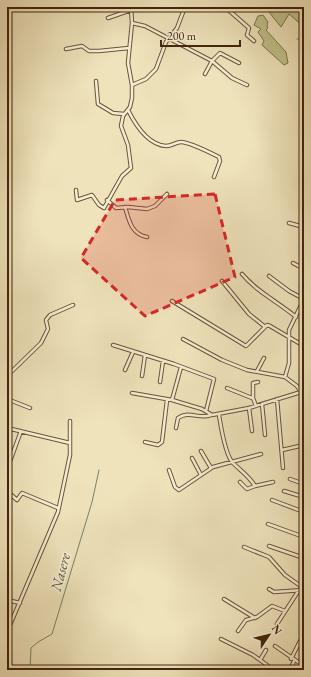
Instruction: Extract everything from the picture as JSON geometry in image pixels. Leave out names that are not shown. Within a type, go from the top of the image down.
[{"type":"street","points":[[132,85],[142,81],[152,74],[169,39],[177,28],[185,7]]},
{"type":"street","points":[[225,7],[249,28],[247,35],[254,41]]},
{"type":"street","points":[[76,190],[77,200],[92,195],[99,205],[104,208],[107,200],[123,174],[131,168],[128,145],[121,126],[124,114],[132,102],[132,85],[128,63],[132,23],[131,8],[108,18]]},
{"type":"street","points":[[132,23],[145,26],[212,61],[232,78],[247,85]]},
{"type":"street","points":[[66,49],[82,46],[89,51],[129,48]]},
{"type":"street","points":[[205,74],[212,61],[220,52],[239,62]]},
{"type":"street","points":[[96,81],[99,105],[113,113],[124,114]]},
{"type":"street","points":[[128,110],[133,120],[140,127],[141,131],[156,142],[168,146],[185,142],[219,157],[220,161],[214,177]]},
{"type":"street","points":[[107,200],[116,208],[125,207],[147,209],[155,206],[167,194]]},
{"type":"street","points":[[125,207],[131,227],[139,235],[146,237]]},
{"type":"street","points":[[289,223],[304,227]]},
{"type":"street","points":[[293,263],[304,269]]},
{"type":"street","points":[[242,274],[258,291],[278,303],[296,317]]},
{"type":"street","points":[[270,276],[285,289],[302,298]]},
{"type":"street","points":[[286,377],[289,363],[290,328],[302,303],[301,286],[304,278]]},
{"type":"street","points":[[222,281],[249,314],[264,326],[270,326],[304,346]]},
{"type":"street","points":[[172,301],[246,346],[264,326]]},
{"type":"street","points":[[7,376],[41,343],[48,329],[46,320],[50,315],[73,305]]},
{"type":"street","points":[[176,428],[178,418],[182,416],[193,414],[205,417],[219,415],[299,394],[303,391],[286,377],[247,370],[222,360],[182,339]]},
{"type":"street","points":[[113,345],[181,367],[214,380],[206,411]]},
{"type":"street","points":[[125,370],[133,352]]},
{"type":"street","points":[[142,376],[145,356]]},
{"type":"street","points":[[257,371],[264,358]]},
{"type":"street","points":[[160,382],[163,361]]},
{"type":"street","points":[[172,400],[181,367]]},
{"type":"street","points":[[256,406],[253,398],[253,384],[258,382]]},
{"type":"street","points":[[227,388],[253,398]]},
{"type":"street","points":[[132,394],[172,400],[206,411],[211,415]]},
{"type":"street","points":[[7,399],[30,408]]},
{"type":"street","points":[[145,442],[158,445],[162,442],[167,400]]},
{"type":"street","points":[[276,400],[283,468]]},
{"type":"street","points":[[262,404],[265,435]]},
{"type":"street","points":[[249,408],[252,431]]},
{"type":"street","points":[[219,415],[224,440],[232,462],[251,479],[255,486]]},
{"type":"street","points":[[7,632],[58,508],[68,467],[70,421]]},
{"type":"street","points":[[7,428],[70,443]]},
{"type":"street","points":[[9,464],[21,431]]},
{"type":"street","points":[[282,450],[304,445]]},
{"type":"street","points":[[201,451],[211,468]]},
{"type":"street","points":[[169,470],[177,491],[186,487],[211,468],[261,454]]},
{"type":"street","points":[[192,458],[201,475]]},
{"type":"street","points":[[290,480],[304,484]]},
{"type":"street","points":[[240,482],[247,490],[255,486],[273,482]]},
{"type":"street","points":[[7,491],[17,500],[22,493],[58,508]]},
{"type":"street","points":[[284,491],[304,497]]},
{"type":"street","points":[[272,500],[304,512]]},
{"type":"street","points":[[268,524],[304,537]]},
{"type":"street","points":[[269,546],[304,558]]},
{"type":"street","points":[[244,547],[269,557],[285,575],[303,589]]},
{"type":"street","points":[[303,589],[304,576]]},
{"type":"street","points":[[270,589],[274,592],[303,589]]},
{"type":"street","points":[[277,624],[299,590]]},
{"type":"street","points":[[224,599],[255,618]]},
{"type":"street","points":[[7,600],[20,603]]},
{"type":"street","points":[[238,631],[246,620],[255,618],[273,606],[285,611]]},
{"type":"street","points":[[221,639],[260,660],[274,670]]},
{"type":"street","points":[[291,659],[300,641]]},
{"type":"street","points":[[274,646],[291,659],[304,666]]},
{"type":"street","points":[[260,660],[266,650]]},
{"type":"street","points":[[290,670],[294,661]]},
{"type":"street","points":[[217,667],[225,670]]},
{"type":"highlighted area","points":[[215,194],[235,277],[145,316],[81,258],[115,200]]},
{"type":"green space","points":[[265,7],[299,7],[304,12],[304,27],[289,14],[281,27]]},
{"type":"green space","points":[[263,15],[268,22],[268,28],[266,30],[286,52],[288,63],[284,65],[262,45],[264,41],[258,32],[261,29],[254,25],[258,16]]},
{"type":"waterway","points":[[297,39],[304,39]]},
{"type":"waterway","name":"Nasere","points":[[30,670],[31,648],[52,634],[92,502],[99,470]]}]
